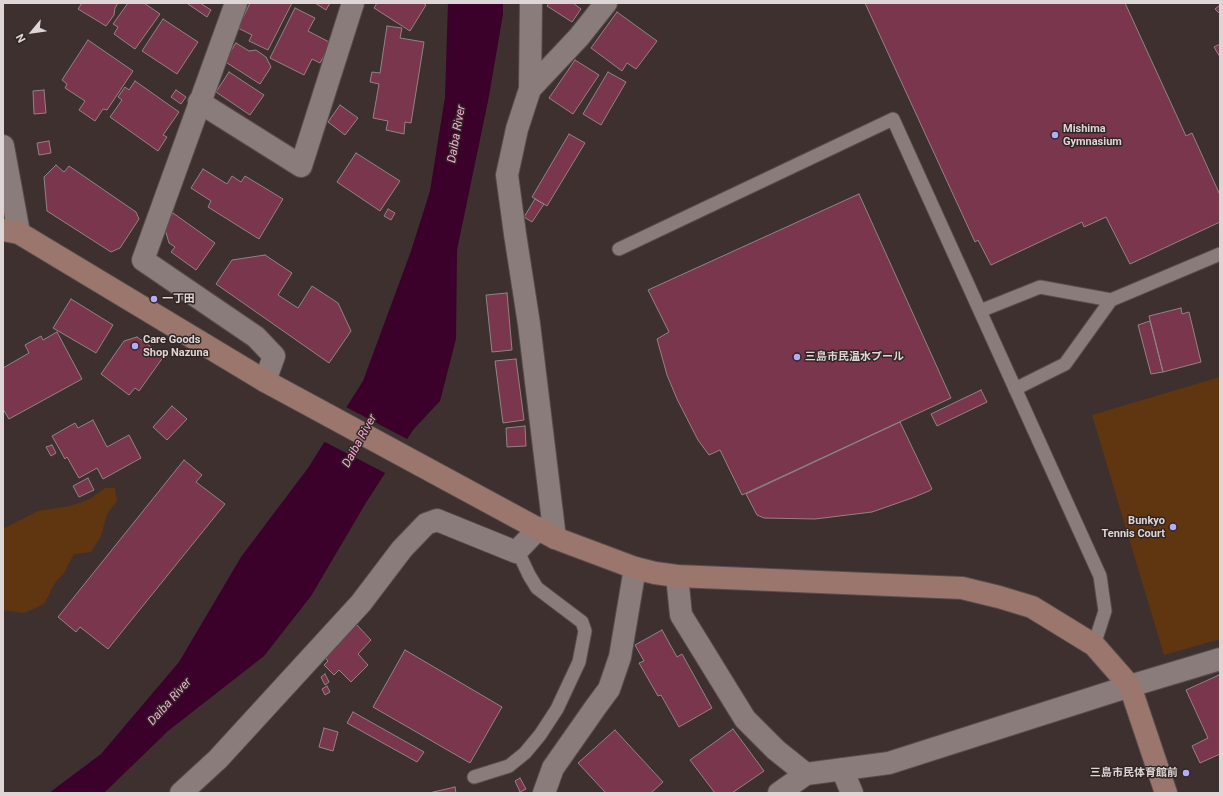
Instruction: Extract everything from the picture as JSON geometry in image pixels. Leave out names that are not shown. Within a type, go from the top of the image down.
[{"type":"street","points":[[236,3],[143,260],[256,337],[274,356],[265,381]]},
{"type":"street","points":[[199,102],[301,166],[353,3]]},
{"type":"street","points":[[531,3],[530,89],[517,129],[507,175],[529,324],[547,533]]},
{"type":"street","points":[[530,89],[579,37],[606,3]]},
{"type":"street","points":[[3,146],[11,231],[265,381],[547,533],[635,568],[655,573],[676,576],[962,588],[998,597],[1032,608],[1094,645],[1130,686],[1166,793]]},
{"type":"street","points":[[181,793],[218,759],[361,603],[402,549],[426,524],[437,520],[516,552],[547,533]]},
{"type":"street","points":[[544,793],[553,768],[609,689],[620,657],[635,568]]},
{"type":"street","points":[[676,576],[681,615],[746,719],[776,750],[806,774]]},
{"type":"street","points":[[779,793],[806,774],[889,763],[1220,658]]},
{"type":"street","points":[[842,769],[852,793]]},
{"type":"lane","points":[[619,249],[893,119],[1100,576],[1105,612],[1094,645]]},
{"type":"lane","points":[[1015,390],[1065,364],[1111,300],[1220,254]]},
{"type":"lane","points":[[980,310],[1040,287],[1111,300]]},
{"type":"lane","points":[[474,777],[509,766],[525,753],[540,735],[557,709],[580,662],[585,631],[582,622],[538,588],[528,575],[521,558],[516,552]]},
{"type":"shaded area","name":"Bunkyo Tennis Court","points":[[1220,377],[1220,639],[1164,655],[1092,415]]},
{"type":"shaded area","points":[[105,488],[115,488],[117,501],[107,514],[101,536],[91,552],[74,554],[64,573],[55,583],[44,604],[24,613],[3,610],[3,529],[38,511],[70,506],[90,499]]},
{"type":"water","name":"Daiba River","points":[[448,3],[503,3],[503,14],[489,96],[457,250],[456,339],[440,401],[413,430],[367,501],[311,596],[264,656],[168,731],[104,793],[49,793],[101,754],[179,662],[241,557],[308,468],[363,381],[411,251],[430,191],[445,97]]},
{"type":"pier","points":[[344,406],[409,440],[387,474],[323,441]]},
{"type":"building","points":[[82,3],[118,3],[115,8],[114,15],[106,26],[78,9]]},
{"type":"building","points":[[128,3],[144,3],[160,14],[135,49],[114,34],[118,27],[113,24]]},
{"type":"building","points":[[200,3],[211,10],[207,17],[188,4]]},
{"type":"building","points":[[250,3],[292,3],[268,50],[249,41],[252,35],[238,28]]},
{"type":"building","points":[[315,3],[330,3],[326,10]]},
{"type":"building","points":[[377,3],[423,3],[426,5],[410,31],[374,8]]},
{"type":"building","points":[[549,3],[573,3],[581,9],[572,22],[547,6]]},
{"type":"building","name":"Mishima Gymnasium","points":[[865,3],[1125,3],[1186,136],[1192,133],[1220,195],[1220,222],[1130,264],[1106,217],[1084,227],[1082,222],[991,265],[978,240],[975,242]]},
{"type":"building","points":[[1220,5],[1220,14],[1215,9]]},
{"type":"building","points":[[295,8],[315,18],[308,31],[331,43],[320,63],[312,59],[304,75],[270,58]]},
{"type":"building","points":[[617,12],[657,41],[636,69],[627,63],[622,71],[591,48]]},
{"type":"building","points":[[163,19],[198,42],[177,74],[142,51]]},
{"type":"building","points":[[387,26],[402,28],[400,38],[424,42],[411,123],[405,122],[404,134],[386,130],[388,121],[373,118],[379,84],[370,82],[372,72],[380,73]]},
{"type":"building","points":[[88,40],[133,71],[107,110],[103,109],[95,121],[79,110],[85,101],[65,88],[67,84],[62,80]]},
{"type":"building","points":[[236,43],[249,51],[256,50],[266,57],[271,67],[260,84],[224,61]]},
{"type":"building","points":[[1220,44],[1220,57],[1214,47]]},
{"type":"building","points":[[575,60],[599,75],[573,114],[549,98]]},
{"type":"building","points":[[229,72],[264,95],[250,115],[216,92]]},
{"type":"building","points":[[608,72],[626,82],[601,125],[583,114]]},
{"type":"building","points":[[135,81],[179,112],[163,135],[167,137],[158,151],[110,117],[122,100],[118,97],[125,87],[129,90]]},
{"type":"building","points":[[44,90],[46,113],[34,114],[33,91]]},
{"type":"building","points":[[176,90],[186,97],[181,104],[171,97]]},
{"type":"building","points":[[340,105],[358,118],[345,135],[328,122]]},
{"type":"building","points":[[569,134],[585,143],[547,206],[532,197]]},
{"type":"building","points":[[49,141],[51,153],[39,155],[37,143]]},
{"type":"building","points":[[356,153],[400,181],[380,211],[337,182]]},
{"type":"building","points":[[56,165],[64,172],[69,166],[136,212],[139,219],[120,248],[111,252],[47,211],[44,177]]},
{"type":"building","points":[[203,169],[227,184],[232,176],[241,182],[245,176],[283,199],[259,239],[208,207],[211,201],[191,188]]},
{"type":"building","name":"三島市民温水プール","points":[[859,194],[951,398],[742,495],[720,450],[709,455],[698,440],[677,399],[667,375],[657,339],[669,332],[648,290]]},
{"type":"building","points":[[535,199],[544,204],[532,222],[524,217]]},
{"type":"building","points":[[388,209],[395,213],[391,220],[384,216]]},
{"type":"building","points":[[173,213],[215,243],[196,270],[171,252],[175,247],[169,243],[164,226]]},
{"type":"building","points":[[265,255],[292,273],[278,295],[298,308],[312,286],[338,303],[351,331],[329,363],[216,284],[232,260]]},
{"type":"building","points":[[507,293],[512,350],[492,352],[486,295]]},
{"type":"building","points":[[71,299],[113,325],[96,353],[53,328]]},
{"type":"building","points":[[1181,308],[1182,314],[1189,312],[1201,362],[1163,372],[1149,316]]},
{"type":"building","points":[[1150,321],[1163,372],[1151,374],[1138,325]]},
{"type":"building","points":[[57,332],[82,379],[9,419],[3,409],[3,368],[29,353],[25,345],[41,336],[43,340]]},
{"type":"building","points":[[137,337],[164,356],[139,391],[135,388],[129,395],[101,374],[124,341]]},
{"type":"building","points":[[516,359],[524,420],[503,423],[495,361]]},
{"type":"building","points":[[981,390],[987,402],[937,426],[931,414]]},
{"type":"building","points":[[172,406],[187,419],[167,440],[153,427]]},
{"type":"building","points":[[93,420],[107,447],[129,435],[141,458],[103,479],[97,468],[79,478],[67,457],[65,459],[52,436],[75,423],[78,428]]},
{"type":"building","points":[[900,422],[932,489],[929,491],[872,512],[815,519],[764,518],[757,515],[746,494]]},
{"type":"building","points":[[525,426],[526,446],[507,447],[506,428]]},
{"type":"building","points":[[52,445],[56,453],[51,456],[46,447]]},
{"type":"building","points":[[184,460],[202,475],[196,482],[225,504],[108,649],[80,627],[76,632],[58,617]]},
{"type":"building","points":[[88,478],[94,490],[79,497],[73,486]]},
{"type":"building","points":[[355,623],[371,640],[358,654],[368,665],[351,682],[339,670],[334,675],[324,665],[328,661],[323,655]]},
{"type":"building","points":[[662,630],[677,657],[682,654],[712,708],[679,727],[661,695],[658,696],[639,663],[644,661],[635,645]]},
{"type":"building","points":[[405,650],[502,707],[470,763],[373,707]]},
{"type":"building","points":[[325,674],[329,682],[325,685],[321,677]]},
{"type":"building","points":[[1219,675],[1220,754],[1200,763],[1192,746],[1208,738],[1186,690]]},
{"type":"building","points":[[327,686],[330,692],[325,695],[322,689]]},
{"type":"building","points":[[353,712],[424,752],[417,762],[347,723]]},
{"type":"building","points":[[324,728],[338,732],[333,751],[319,747]]},
{"type":"building","points":[[733,729],[764,771],[732,793],[715,793],[690,760]]},
{"type":"building","points":[[615,730],[663,782],[651,793],[606,793],[578,763]]},
{"type":"building","points":[[520,778],[526,789],[520,792],[515,781]]},
{"type":"building","points":[[455,787],[456,793],[429,793]]},
{"type":"place","name":"Mishima Gymnasium","points":[[1055,135]]},
{"type":"place","name":"一丁田","points":[[154,299]]},
{"type":"place","name":"Care Goods Shop Nazuna","points":[[135,346]]},
{"type":"place","name":"三島市民温水プール","points":[[797,357]]},
{"type":"place","name":"Bunkyo Tennis Court","points":[[1173,527]]},
{"type":"place","name":"三島市民体育館前","points":[[1186,773]]}]
